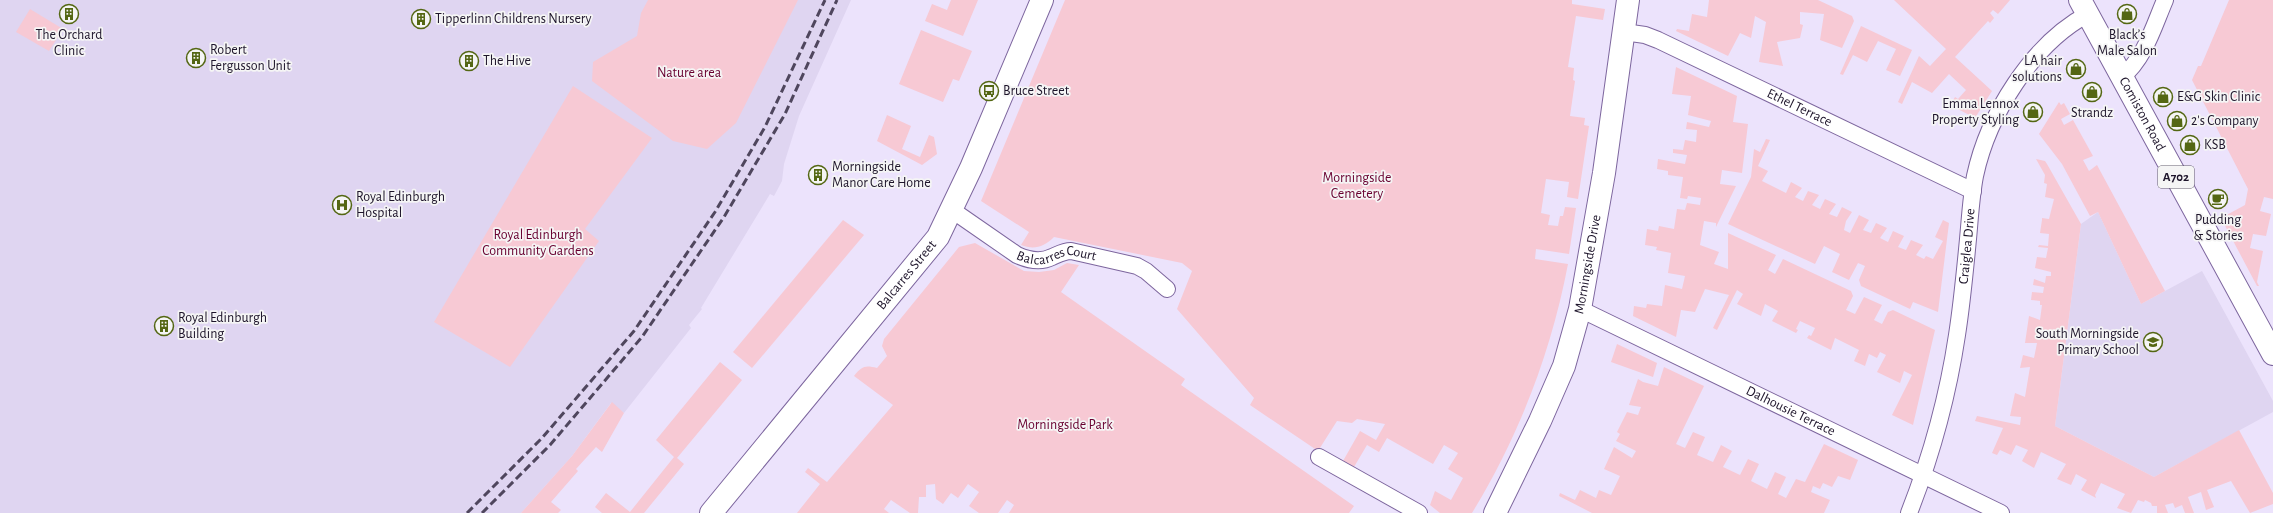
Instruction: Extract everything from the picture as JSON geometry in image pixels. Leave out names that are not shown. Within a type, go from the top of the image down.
[{"type":"street","name":"Balcarres Street","points":[[711,513],[932,244],[952,210],[971,168],[1042,0]]},
{"type":"street","name":"Morningside Drive","points":[[1495,513],[1540,420],[1564,366],[1580,309],[1604,173],[1628,0]]},
{"type":"street","points":[[2121,78],[2140,58],[2165,0]]},
{"type":"street","name":"Comiston Road","points":[[2084,7],[2121,78],[2273,354]]},
{"type":"street","name":"Craiglea Drive","points":[[1909,513],[1939,418],[1957,336],[1973,191],[1979,161],[1986,142],[2006,101],[2026,70],[2052,39],[2084,7]]},
{"type":"street","name":"Ethel Terrace","points":[[1624,32],[1640,34],[1658,40],[1973,191]]},
{"type":"street","name":"Balcarres Court","points":[[952,210],[1017,255],[1028,259],[1039,260],[1071,251],[1137,266],[1146,271],[1167,289]]},
{"type":"street","name":"Dalhousie Terrace","points":[[1580,309],[2001,513]]},
{"type":"street","points":[[1320,458],[1418,513]]},
{"type":"shaded area","name":"Royal Edinburgh Hospital","points":[[0,0],[851,0],[799,116],[784,164],[782,181],[774,196],[770,194],[701,308],[702,309],[689,325],[691,328],[624,413],[611,403],[572,456],[521,513],[0,513]]},
{"type":"shaded area","name":"South Morningside Primary School","points":[[2098,212],[2141,304],[2202,271],[2273,401],[2273,412],[2154,477],[2055,426],[2081,224]]},
{"type":"green space","name":"Nature area","points":[[648,0],[798,0],[736,123],[707,149],[673,141],[592,81],[593,62],[637,36],[641,13]]},
{"type":"green space","points":[[951,0],[978,0],[963,36],[925,21],[932,4],[947,10]]},
{"type":"green space","name":"Morningside Cemetery","points":[[1065,0],[1572,0],[1572,4],[1605,9],[1603,20],[1576,16],[1568,67],[1574,68],[1573,80],[1575,81],[1570,116],[1585,118],[1584,125],[1589,126],[1578,199],[1567,197],[1569,182],[1546,179],[1541,213],[1550,215],[1548,225],[1558,226],[1560,216],[1563,216],[1565,207],[1576,208],[1569,254],[1536,249],[1535,259],[1568,264],[1561,297],[1543,362],[1519,424],[1489,484],[1472,513],[1440,513],[1430,505],[1435,491],[1451,500],[1463,478],[1448,469],[1458,453],[1444,445],[1433,464],[1387,438],[1379,452],[1367,445],[1354,467],[1343,461],[1360,431],[1376,440],[1385,424],[1357,419],[1352,423],[1337,421],[1318,451],[1250,405],[1254,398],[1177,309],[1192,271],[1182,263],[1054,237],[1039,247],[1026,247],[1021,245],[1029,232],[981,201]]},
{"type":"green space","points":[[1709,0],[1818,0],[1852,16],[1854,21],[1842,48],[1820,40],[1824,14],[1800,12],[1800,24],[1803,25],[1800,38],[1777,42],[1783,66],[1759,62],[1766,22],[1755,16],[1751,38],[1740,33],[1728,56],[1676,31],[1677,29],[1689,31],[1692,14],[1707,17]]},
{"type":"green space","points":[[1894,0],[2010,0],[1998,14],[1993,10],[1990,13],[1994,18],[1990,23],[1988,21],[1955,57],[1992,91],[1975,118],[1950,105],[1955,97],[1958,99],[1966,90],[1949,74],[1932,93],[1912,82],[1902,104],[1898,102],[1919,56],[1930,66],[1946,49]]},
{"type":"green space","points":[[2229,0],[2273,0],[2273,199],[2264,197],[2260,211],[2271,214],[2266,236],[2253,234],[2250,248],[2263,251],[2257,282],[2259,286],[2257,286],[2221,218],[2245,205],[2248,189],[2192,80],[2198,66],[2201,66]]},
{"type":"green space","points":[[30,9],[63,29],[49,51],[16,32]]},
{"type":"green space","points":[[1861,26],[1912,50],[1900,76],[1886,70],[1896,49],[1878,41],[1867,62],[1853,55],[1843,75],[1840,74]]},
{"type":"green space","points":[[921,30],[972,51],[959,81],[953,79],[943,102],[899,84]]},
{"type":"green space","points":[[1676,67],[1737,96],[1733,122],[1748,124],[1742,173],[1722,170],[1720,184],[1736,186],[1716,227],[1716,223],[1704,221],[1700,245],[1719,252],[1714,264],[1728,269],[1728,233],[1776,255],[1768,270],[1775,274],[1783,259],[1851,291],[1853,296],[1846,310],[1855,314],[1864,297],[1882,305],[1874,320],[1882,324],[1888,312],[1893,310],[1935,330],[1913,425],[1892,415],[1912,375],[1904,371],[1900,383],[1877,372],[1886,355],[1880,352],[1877,358],[1869,354],[1865,366],[1854,361],[1859,350],[1835,338],[1831,350],[1807,338],[1809,335],[1811,336],[1815,328],[1800,321],[1796,329],[1798,330],[1796,333],[1772,321],[1778,311],[1765,304],[1761,316],[1737,304],[1743,294],[1737,290],[1717,330],[1713,328],[1729,295],[1705,289],[1695,312],[1681,310],[1676,337],[1633,316],[1634,306],[1646,308],[1647,304],[1662,306],[1665,285],[1682,289],[1685,276],[1668,273],[1671,253],[1656,250],[1657,247],[1645,245],[1647,229],[1658,231],[1659,226],[1674,229],[1677,209],[1685,210],[1687,203],[1700,205],[1701,198],[1688,196],[1687,199],[1680,198],[1683,177],[1668,175],[1668,171],[1657,169],[1658,159],[1685,164],[1687,155],[1673,153],[1673,149],[1683,150],[1685,140],[1696,142],[1697,130],[1686,129],[1687,122],[1709,127],[1711,121],[1688,115],[1691,96],[1672,94]]},
{"type":"green space","name":"Royal Edinburgh Community Gardens","points":[[573,86],[652,138],[585,229],[599,241],[510,367],[434,322]]},
{"type":"green space","points":[[2059,102],[2061,105],[2064,103],[2070,114],[2061,119],[2064,125],[2073,120],[2093,156],[2083,160],[2089,171],[2097,165],[2165,291],[2141,304],[2098,212],[2090,216],[2062,164],[2039,134]]},
{"type":"green space","points":[[887,115],[911,126],[902,149],[920,157],[929,135],[934,137],[937,154],[922,165],[877,141]]},
{"type":"green space","points":[[1766,139],[1770,140],[1758,166],[1768,171],[1762,181],[1786,193],[1791,182],[1802,188],[1795,197],[1803,201],[1808,191],[1819,195],[1812,205],[1820,209],[1825,199],[1836,204],[1829,214],[1837,217],[1842,207],[1852,212],[1846,221],[1844,230],[1850,233],[1859,215],[1869,220],[1863,230],[1871,233],[1876,223],[1887,228],[1880,238],[1888,242],[1893,231],[1904,236],[1898,247],[1906,250],[1911,240],[1923,245],[1916,255],[1924,259],[1926,256],[1933,259],[1943,241],[1935,237],[1943,220],[1949,223],[1938,312],[1913,302],[1910,309],[1861,286],[1859,280],[1865,266],[1858,263],[1849,280],[1832,272],[1840,254],[1824,246],[1815,264],[1728,224],[1751,177],[1754,149],[1760,152]]},
{"type":"green space","points":[[2036,159],[2045,161],[2081,224],[2055,426],[2154,477],[2239,430],[2273,493],[2273,504],[2250,513],[2231,481],[2207,490],[2214,507],[2206,510],[2201,492],[2188,497],[2194,513],[2185,513],[2182,505],[2175,508],[2173,503],[2165,505],[2168,513],[2157,513],[2157,506],[2152,506],[2151,503],[2145,500],[2144,502],[2138,500],[2131,513],[2117,508],[2125,494],[2101,483],[2095,495],[2096,498],[2081,490],[2087,480],[2076,474],[2071,485],[2057,479],[2066,464],[2041,452],[2034,468],[2022,461],[2028,450],[2016,445],[2011,455],[2000,450],[1997,455],[1992,453],[2003,428],[1975,421],[1977,416],[2020,425],[2021,417],[2010,416],[2015,393],[2025,397],[2030,367],[2020,368],[2023,355],[2034,358],[2037,343],[2025,343],[2029,316],[2040,320],[2042,305],[2040,305],[2040,301],[2031,300],[2032,292],[2043,293],[2044,287],[2033,285],[2034,279],[2045,283],[2046,276],[2051,276],[2051,272],[2035,268],[2037,257],[2046,258],[2048,248],[2038,247],[2039,245],[2048,246],[2049,234],[2040,233],[2042,218],[2049,219],[2054,199],[2045,197],[2047,184],[2044,183],[2045,175]]},
{"type":"green space","points":[[843,220],[864,235],[752,368],[733,352]]},
{"type":"green space","name":"Morningside Park","points":[[975,243],[1024,271],[1039,272],[1054,270],[1067,263],[1079,265],[1061,292],[1185,379],[1181,385],[1354,506],[1349,513],[1009,513],[1014,505],[1007,500],[998,513],[979,513],[969,506],[979,492],[968,484],[958,498],[951,493],[943,504],[936,499],[935,484],[926,485],[926,497],[919,497],[918,513],[910,513],[891,500],[884,509],[889,513],[797,513],[820,484],[805,472],[808,468],[827,482],[893,405],[854,376],[864,367],[877,368],[887,356],[882,346],[884,339],[959,247]]},
{"type":"green space","points":[[1617,344],[1657,363],[1653,377],[1611,362]]},
{"type":"green space","points":[[720,362],[742,380],[677,458],[684,464],[644,513],[602,513],[595,507],[606,493],[630,512],[674,457],[656,440]]},
{"type":"green space","points":[[1664,367],[1704,386],[1676,444],[1685,448],[1693,432],[1705,437],[1697,455],[1713,462],[1721,445],[1732,451],[1723,467],[1740,475],[1748,459],[1759,464],[1751,481],[1767,489],[1775,472],[1786,477],[1778,494],[1786,498],[1796,479],[1805,482],[1824,444],[1858,460],[1850,480],[1838,476],[1832,487],[1823,483],[1820,489],[1813,486],[1811,492],[1830,500],[1824,513],[1592,513],[1559,496],[1560,493],[1575,500],[1580,490],[1596,498],[1599,490],[1611,495],[1620,476],[1604,469],[1614,447],[1632,458],[1636,451],[1616,441],[1620,434],[1617,432],[1627,412],[1638,415],[1641,407],[1629,405],[1638,379],[1658,386]]},
{"type":"green space","points":[[612,402],[624,413],[602,452],[596,447],[576,469],[578,471],[551,502],[561,510],[558,513],[521,513],[572,456]]},
{"type":"railway","points":[[467,513],[542,438],[634,331],[715,212],[765,127],[825,0]]},
{"type":"railway","points":[[482,513],[550,445],[642,337],[724,217],[785,114],[837,0]]},
{"type":"place","name":"The Orchard Clinic","points":[[69,14]]},
{"type":"place","name":"Black’s Male Salon","points":[[2127,14]]},
{"type":"place","name":"Tipperlinn Childrens Nursery","points":[[421,19]]},
{"type":"place","name":"Robert Fergusson Unit","points":[[196,58]]},
{"type":"place","name":"The Hive","points":[[469,61]]},
{"type":"place","name":"LA hair solutions","points":[[2076,69]]},
{"type":"place","name":"Bruce Street","points":[[989,91]]},
{"type":"place","name":"Strandz","points":[[2092,92]]},
{"type":"place","name":"E&G Skin Clinic","points":[[2163,97]]},
{"type":"place","name":"Emma Lennox Property Styling","points":[[2033,112]]},
{"type":"place","name":"2's Company","points":[[2177,121]]},
{"type":"place","name":"KSB","points":[[2190,145]]},
{"type":"place","name":"Morningside Manor Care Home","points":[[818,175]]},
{"type":"place","name":"Pudding & Stories","points":[[2218,199]]},
{"type":"place","name":"Royal Edinburgh Hospital","points":[[342,205]]},
{"type":"place","name":"Royal Edinburgh Building","points":[[164,326]]},
{"type":"place","name":"South Morningside Primary School","points":[[2153,342]]}]
